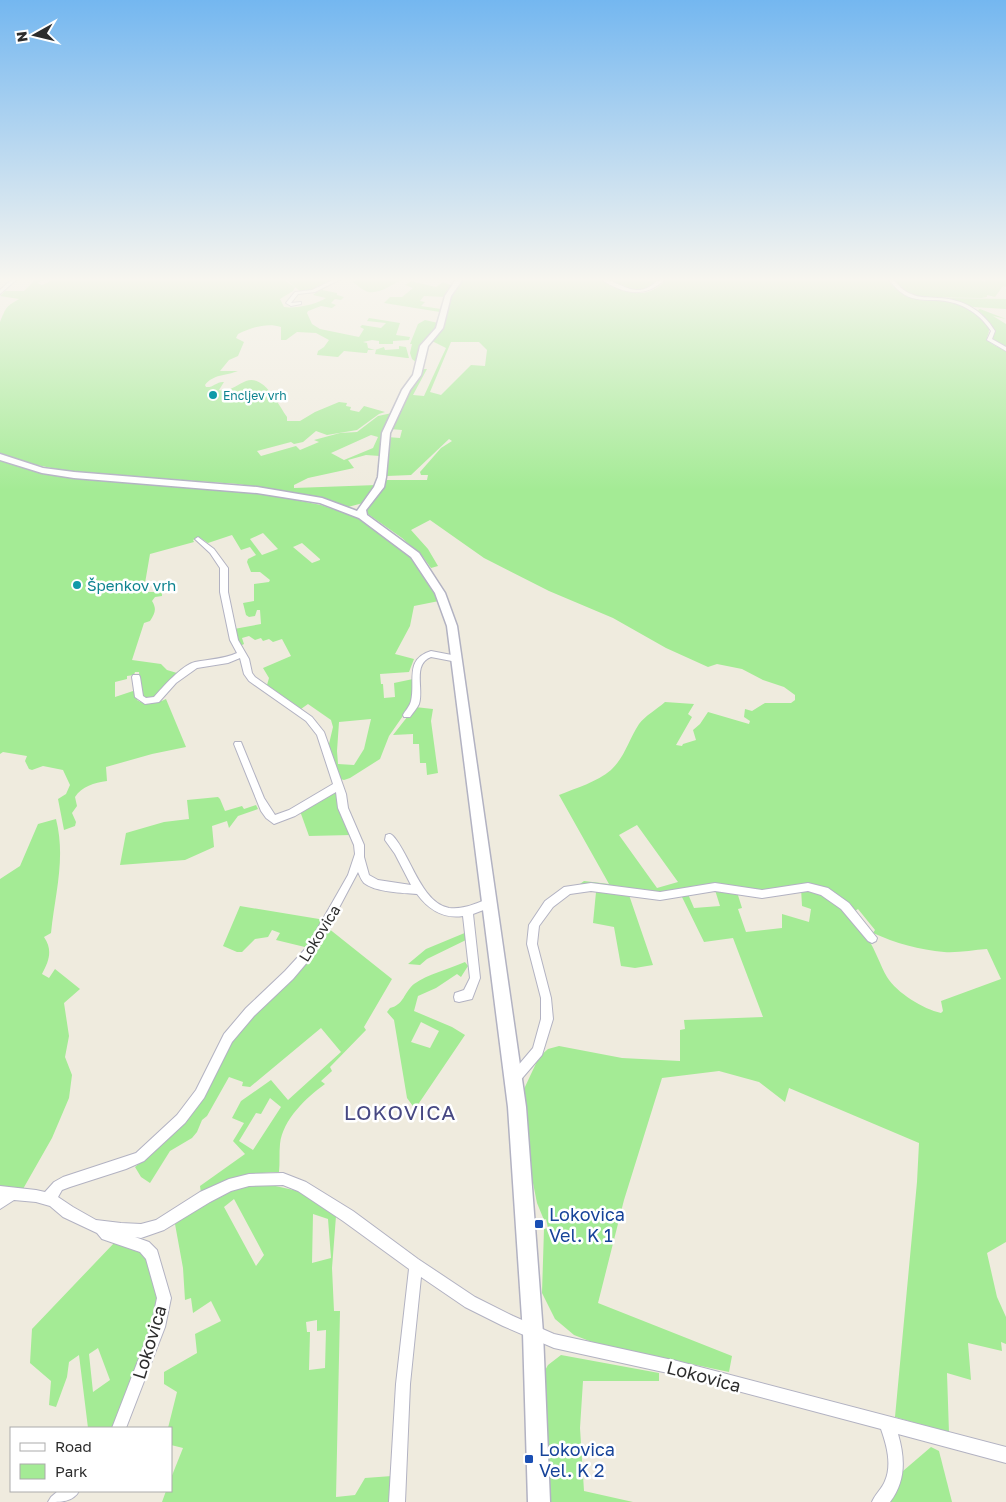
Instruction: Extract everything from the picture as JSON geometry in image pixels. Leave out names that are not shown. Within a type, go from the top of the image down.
[{"type":"main road","points":[[362,516],[361,509],[371,499],[382,477],[386,433],[406,390],[416,376],[423,349]]},
{"type":"main road","points":[[0,457],[42,470],[74,475],[258,490],[322,501],[362,516],[403,545],[415,555],[440,592],[452,626],[457,659],[517,1107],[533,1333],[539,1502]]},
{"type":"street","points":[[198,539],[212,551],[224,568],[224,592],[232,634],[242,654],[248,674],[252,679],[292,706],[316,727],[324,741],[343,808],[359,845],[359,858],[362,861],[367,880],[420,890]]},
{"type":"street","points":[[136,677],[139,697],[145,701],[156,700],[173,681],[195,665],[228,660],[242,654]]},
{"type":"street","points":[[407,715],[415,703],[414,674],[421,660],[431,654],[457,659]]},
{"type":"street","points":[[238,744],[269,818],[274,820],[292,813],[338,786]]},
{"type":"street","points":[[389,838],[410,877],[420,890],[444,911],[467,910],[490,903]]},
{"type":"street","name":"Lokovica","points":[[48,1199],[58,1186],[67,1181],[140,1157],[181,1119],[200,1094],[228,1038],[250,1012],[289,975],[311,950],[352,876],[359,858]]},
{"type":"street","points":[[513,1079],[538,1051],[547,1019],[546,998],[532,944],[534,925],[549,904],[568,890],[591,887],[660,896],[715,887],[762,894],[808,887],[824,891],[845,906],[872,938]]},
{"type":"street","points":[[458,997],[468,995],[474,978],[467,910]]},
{"type":"street","name":"Lokovica","points":[[6,1193],[48,1199],[95,1226],[141,1231],[159,1225],[205,1197],[229,1186],[249,1180],[283,1179],[302,1186],[348,1216],[416,1266],[470,1302],[533,1333],[570,1346],[677,1368],[1006,1455]]},
{"type":"street","points":[[0,1203],[6,1193]]},
{"type":"street","name":"Lokovica","points":[[100,1227],[107,1234],[144,1247],[152,1255],[164,1298],[158,1327],[119,1427]]},
{"type":"street","points":[[397,1502],[398,1448],[408,1315],[416,1266]]},
{"type":"street","points":[[880,1502],[892,1482],[896,1469],[896,1449],[887,1424]]},
{"type":"street","points":[[56,1502],[70,1492]]},
{"type":"green space","points":[[0,349],[241,349],[238,356],[229,360],[220,371],[238,371],[208,381],[205,385],[206,387],[224,382],[219,390],[225,391],[246,381],[253,380],[259,382],[275,398],[287,417],[287,421],[300,421],[315,412],[339,402],[347,403],[346,406],[351,407],[350,410],[359,412],[364,406],[385,412],[379,414],[357,430],[327,435],[316,431],[303,442],[294,444],[291,442],[257,451],[261,456],[296,446],[300,450],[319,442],[314,440],[340,433],[357,432],[378,416],[392,413],[380,441],[380,456],[366,455],[348,460],[354,468],[308,478],[294,485],[294,488],[377,485],[363,503],[348,507],[322,497],[238,484],[71,472],[32,464],[0,454]],"holes":[[[371,435],[378,437],[373,448],[344,460],[331,453]]]},
{"type":"green space","points":[[321,349],[375,350],[368,350],[367,353],[344,351],[338,357],[317,355]]},
{"type":"green space","points":[[378,349],[407,349],[409,358],[375,354],[375,350]]},
{"type":"green space","points":[[411,349],[424,349],[417,363],[412,359]]},
{"type":"green space","points":[[445,349],[448,349],[430,392],[441,395],[471,365],[485,366],[486,349],[1006,350],[1006,1242],[987,1253],[997,1297],[1006,1317],[1006,1344],[1001,1342],[1002,1351],[968,1343],[971,1380],[947,1373],[949,1433],[895,1417],[919,1143],[789,1088],[785,1102],[759,1082],[719,1071],[662,1078],[624,1200],[598,1303],[732,1356],[729,1372],[597,1344],[574,1335],[555,1319],[542,1293],[544,1229],[548,1228],[546,1219],[544,1220],[537,1203],[532,1178],[524,1089],[539,1057],[548,1049],[559,1046],[622,1058],[680,1061],[680,1030],[685,1029],[684,1020],[763,1017],[733,938],[704,942],[681,895],[688,894],[694,908],[720,906],[715,890],[737,892],[742,908],[738,909],[746,932],[782,928],[782,914],[809,922],[811,909],[802,906],[801,888],[812,889],[822,893],[832,898],[856,921],[871,944],[891,983],[919,1004],[941,1013],[943,1011],[941,1001],[1001,979],[987,949],[944,952],[917,948],[890,940],[873,933],[875,930],[858,909],[852,913],[832,894],[821,888],[810,886],[764,892],[724,885],[711,885],[653,895],[612,887],[580,884],[584,881],[609,884],[559,795],[593,781],[611,770],[620,759],[644,718],[665,702],[694,704],[688,714],[692,717],[676,745],[682,746],[696,740],[693,730],[700,724],[708,712],[749,724],[750,721],[744,717],[745,709],[752,711],[765,703],[791,703],[795,700],[795,695],[784,687],[763,680],[742,669],[717,664],[708,667],[666,648],[613,618],[549,591],[484,558],[430,520],[411,530],[428,549],[438,566],[431,568],[423,557],[402,538],[365,512],[385,480],[427,480],[428,475],[421,475],[420,472],[441,448],[452,441],[449,439],[411,475],[387,476],[385,444],[387,437],[400,438],[402,430],[390,429],[407,392],[421,369],[427,369],[413,395],[424,396]],"holes":[[[637,825],[678,882],[657,888],[619,835]]]},
{"type":"green space","points":[[0,461],[52,473],[255,492],[321,505],[356,517],[392,539],[413,558],[439,601],[414,606],[410,626],[395,654],[414,659],[409,672],[380,674],[384,698],[395,697],[394,683],[413,679],[414,700],[389,736],[380,759],[344,780],[340,779],[333,763],[329,744],[333,727],[331,720],[308,704],[301,709],[267,685],[269,678],[263,668],[291,656],[282,639],[273,642],[269,639],[263,641],[261,638],[255,640],[249,636],[242,638],[244,644],[240,646],[234,629],[261,624],[260,610],[257,610],[255,616],[249,617],[246,615],[243,603],[254,601],[254,584],[269,582],[270,580],[260,572],[251,572],[247,562],[248,559],[256,555],[250,547],[241,550],[232,535],[208,543],[199,537],[193,540],[194,542],[150,554],[144,589],[148,592],[162,592],[162,596],[155,597],[152,601],[155,609],[154,613],[150,621],[144,623],[132,660],[161,664],[167,670],[178,675],[159,695],[146,699],[141,696],[139,672],[135,672],[134,675],[127,676],[127,679],[115,682],[115,697],[136,690],[137,700],[140,702],[155,703],[166,699],[186,747],[106,767],[107,781],[81,790],[75,797],[77,806],[72,813],[76,822],[75,826],[64,830],[58,799],[66,794],[70,785],[63,770],[43,766],[32,770],[29,769],[25,761],[27,756],[3,752],[0,754]],"holes":[[[263,533],[278,549],[262,555],[250,539]],[[302,543],[320,560],[312,563],[293,547]],[[371,719],[364,749],[354,765],[338,764],[339,722]]]},
{"type":"green space","points":[[415,707],[433,709],[431,721],[438,773],[427,775],[426,763],[420,763],[419,744],[413,744],[413,734],[393,735]]},
{"type":"green space","points":[[332,792],[338,793],[351,835],[309,836],[300,811]]},
{"type":"green space","points":[[218,797],[225,811],[242,806],[244,809],[256,805],[258,809],[238,816],[229,828],[227,821],[212,826],[214,847],[185,860],[120,865],[126,833],[164,822],[189,819],[187,800]]},
{"type":"green space","points":[[56,819],[60,848],[59,876],[51,933],[44,937],[47,942],[49,956],[42,974],[49,978],[55,969],[80,989],[64,1003],[69,1036],[65,1057],[72,1075],[69,1098],[52,1138],[23,1189],[0,1186],[0,879],[20,866],[38,824]]},
{"type":"green space","points":[[609,891],[629,895],[653,965],[635,968],[621,966],[614,927],[593,923],[596,892]]},
{"type":"green space","points":[[240,906],[325,920],[309,948],[276,940],[280,933],[272,930],[268,937],[255,939],[242,952],[237,952],[223,946]]},
{"type":"green space","points":[[328,928],[392,979],[364,1027],[366,1030],[330,1067],[332,1071],[321,1081],[325,1084],[296,1110],[286,1126],[280,1144],[279,1172],[239,1178],[201,1193],[200,1186],[245,1154],[233,1141],[244,1123],[232,1118],[241,1101],[271,1080],[288,1100],[341,1052],[321,1028],[250,1087],[242,1086],[243,1082],[229,1077],[192,1138],[170,1151],[150,1183],[141,1177],[135,1167],[156,1149],[240,1028],[310,959]],"holes":[[[270,1098],[281,1107],[253,1150],[239,1141],[256,1113],[261,1114]]]},
{"type":"green space","points":[[467,932],[468,939],[427,959],[420,965],[408,964],[426,949]]},
{"type":"green space","points":[[465,962],[468,966],[461,977],[457,974],[436,988],[418,996],[414,1011],[452,1027],[465,1035],[415,1109],[407,1098],[394,1020],[387,1012],[398,1004],[414,984],[420,980]],"holes":[[[421,1022],[439,1031],[430,1048],[411,1042]]]},
{"type":"green space","points":[[262,1183],[298,1191],[336,1216],[332,1268],[334,1311],[340,1311],[336,1497],[355,1495],[365,1478],[392,1476],[391,1502],[162,1502],[166,1492],[172,1492],[172,1476],[183,1448],[172,1445],[172,1427],[168,1427],[177,1392],[164,1384],[164,1372],[197,1353],[195,1334],[221,1321],[211,1301],[193,1313],[191,1298],[185,1300],[183,1268],[175,1224],[216,1197],[236,1189]],"holes":[[[234,1199],[264,1255],[256,1266],[224,1207]],[[313,1214],[328,1219],[331,1258],[312,1263]],[[317,1320],[317,1331],[326,1330],[325,1368],[309,1370],[310,1332],[307,1332],[306,1322]]]},
{"type":"green space","points":[[115,1242],[144,1251],[161,1297],[140,1367],[117,1427],[88,1427],[79,1355],[69,1362],[67,1377],[56,1407],[49,1405],[51,1381],[30,1363],[32,1329]],"holes":[[[98,1348],[110,1380],[93,1392],[89,1354]]]},
{"type":"green space","points":[[561,1355],[659,1373],[659,1381],[583,1381],[580,1428],[584,1491],[633,1502],[548,1502],[543,1374],[548,1365]]},
{"type":"green space","points":[[931,1447],[939,1451],[952,1502],[887,1502],[903,1471]]},
{"type":"place","name":"Encljev vrh","points":[[213,395]]},
{"type":"place","name":"Špenkov vrh","points":[[77,585]]},
{"type":"place","name":"Lokovica Vel. K 1","points":[[539,1224]]},
{"type":"place","name":"Lokovica Vel. K 2","points":[[529,1459]]},
{"type":"district","name":"LOKOVICA","points":[[400,1112]]}]
